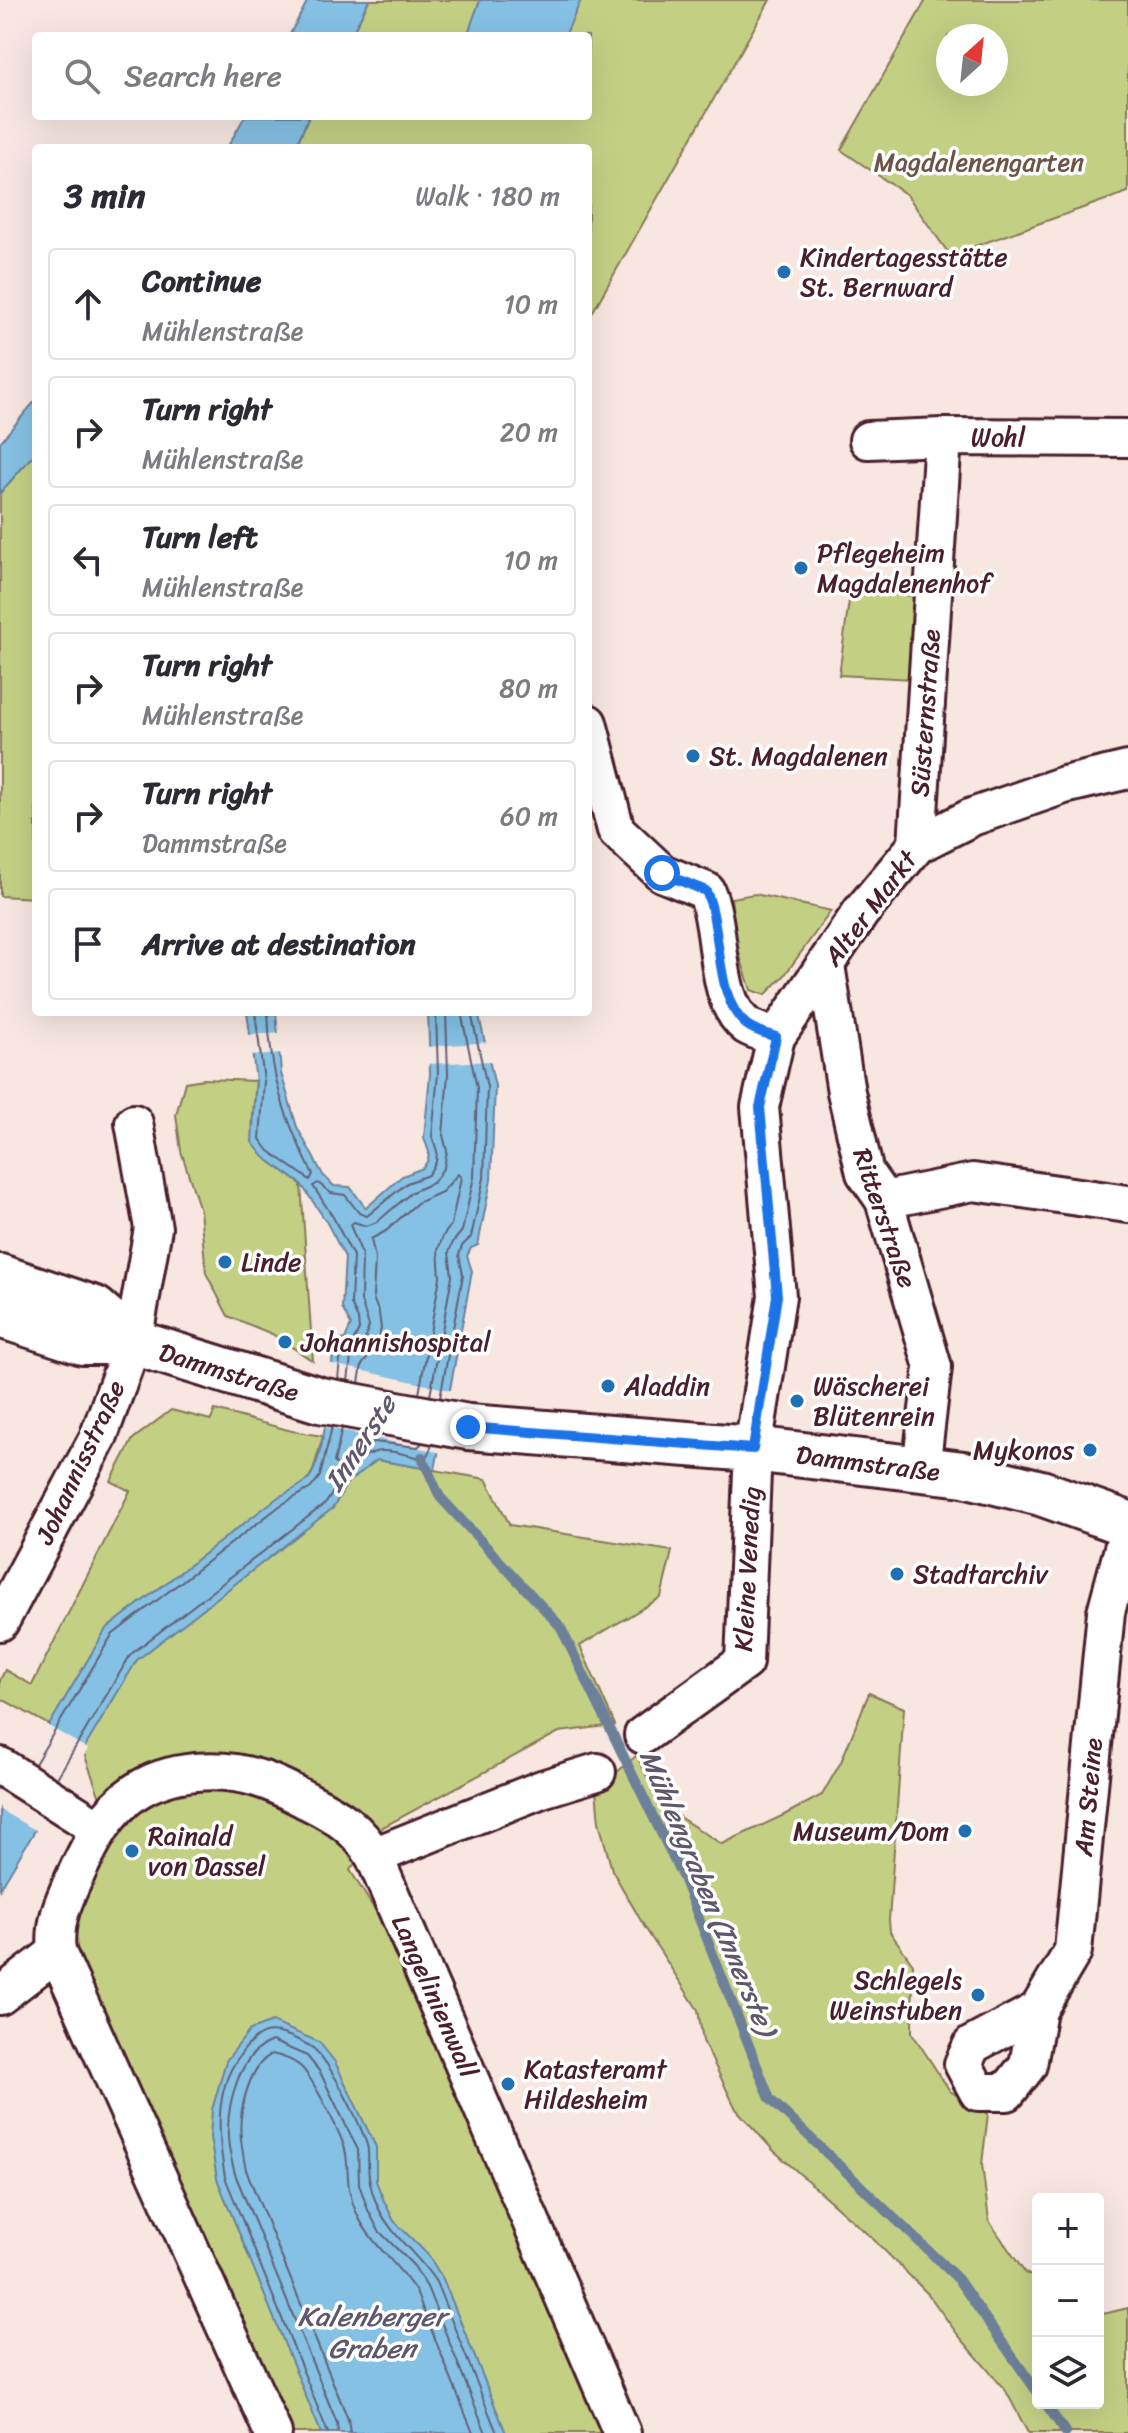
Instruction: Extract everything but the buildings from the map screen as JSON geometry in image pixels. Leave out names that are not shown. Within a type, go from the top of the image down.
[{"type":"street","name":"Wohl","points":[[868,440],[943,437],[1128,438]]},
{"type":"street","name":"Süsternstraße","points":[[917,845],[943,437]]},
{"type":"street","points":[[592,738],[616,830],[662,873],[706,891],[714,910],[732,1010],[749,1027],[776,1037],[760,1107],[777,1296],[753,1449]]},
{"type":"street","name":"Alter Markt","points":[[776,1037],[861,912],[917,845],[972,817],[1064,785],[1128,770]]},
{"type":"street","name":"Ritterstraße","points":[[826,965],[846,1092],[865,1173],[884,1200],[933,1367],[921,1469]]},
{"type":"street","name":"Dammstraße","points":[[133,1342],[153,1228],[134,1123]]},
{"type":"street","points":[[884,1200],[973,1182],[1128,1204]]},
{"type":"street","name":"Dammstraße","points":[[0,1277],[95,1309],[133,1342]]},
{"type":"street","name":"Dammstraße","points":[[0,1315],[83,1342],[133,1342],[320,1400],[452,1424],[753,1449],[964,1474],[1041,1493],[1128,1524]]},
{"type":"street","name":"Johannisstraße","points":[[0,1622],[98,1438],[133,1342]]},
{"type":"street","name":"Kleine Venedig","points":[[643,1735],[744,1662],[753,1449]]},
{"type":"street","name":"Am Steine","points":[[1038,2010],[1073,1951],[1106,1612],[1128,1530]]},
{"type":"street","points":[[0,1766],[88,1821]]},
{"type":"street","name":"Langelinienwall","points":[[57,1952],[57,1919],[88,1821],[113,1809],[135,1791],[156,1780],[203,1772],[260,1779],[337,1816],[353,1828],[374,1856],[622,2433]]},
{"type":"street","points":[[374,1856],[542,1789],[597,1772]]},
{"type":"street","points":[[0,1996],[57,1952],[273,2433]]},
{"type":"green space","points":[[369,0],[770,0],[592,313],[592,144],[297,144],[307,120],[592,120],[592,32],[353,32]]},
{"type":"green space","name":"Magdalenengarten","points":[[926,0],[1128,0],[1128,192],[950,255],[907,195],[841,150]]},
{"type":"green space","points":[[32,457],[32,898],[0,896],[0,493]]},
{"type":"green space","points":[[850,593],[918,596],[913,679],[839,675]]},
{"type":"green space","points":[[755,894],[831,911],[784,976],[765,995],[751,990],[735,941],[731,898]]},
{"type":"green space","points":[[204,1079],[256,1081],[255,1143],[270,1161],[301,1184],[313,1361],[272,1334],[228,1316],[206,1273],[200,1210],[181,1151],[176,1115],[185,1082]]},
{"type":"green space","points":[[171,1410],[211,1420],[215,1410],[323,1436],[313,1471],[306,1482],[333,1508],[347,1483],[377,1460],[486,1479],[510,1525],[672,1551],[661,1597],[580,1646],[615,1725],[559,1732],[383,1827],[350,1870],[404,1957],[608,2433],[277,2433],[60,1951],[108,1832],[100,1798],[80,1742],[0,1698],[0,1680],[5,1670],[32,1685],[130,1491],[111,1481],[133,1439]]},
{"type":"green space","points":[[869,1693],[904,1708],[889,1920],[890,1932],[913,1964],[912,2033],[950,2091],[988,2114],[982,2164],[989,2221],[1025,2273],[1032,2276],[1032,2409],[1104,2409],[1104,2314],[1128,2308],[1128,2433],[1028,2433],[1006,2391],[928,2294],[873,2239],[773,2150],[736,2109],[703,2041],[698,2010],[612,1870],[599,1822],[596,1790],[637,1755],[660,1805],[722,1844],[822,1795],[841,1762]]},
{"type":"water","points":[[308,0],[369,0],[353,32],[291,32]]},
{"type":"water","points":[[480,0],[581,0],[567,32],[468,32]]},
{"type":"water","points":[[243,120],[307,120],[297,144],[229,144]]},
{"type":"water","points":[[32,405],[32,457],[0,493],[0,442]]},
{"type":"water","name":"Innerste","points":[[248,1016],[276,1016],[281,1073],[297,1127],[323,1175],[334,1186],[350,1187],[366,1208],[402,1176],[423,1168],[428,1160],[429,1152],[424,1138],[430,1074],[428,1016],[479,1016],[495,1086],[491,1180],[478,1245],[471,1248],[467,1256],[472,1271],[435,1470],[377,1460],[347,1483],[333,1508],[137,1660],[0,1889],[0,1808],[106,1629],[277,1498],[306,1481],[315,1467],[327,1414],[334,1343],[345,1339],[351,1325],[342,1308],[345,1257],[301,1184],[264,1157],[252,1142],[256,1081]]},
{"type":"water","name":"Kalenberger Graben","points":[[272,2022],[319,2042],[335,2062],[376,2147],[376,2181],[384,2201],[394,2221],[428,2255],[443,2279],[506,2433],[321,2433],[217,2179],[210,2137],[212,2110],[226,2061],[250,2030]]},
{"type":"pier","points":[[282,1033],[284,1054],[249,1056],[246,1035]]},
{"type":"pier","points":[[489,1042],[492,1061],[426,1064],[426,1047]]},
{"type":"pier","points":[[328,1363],[454,1391],[442,1453],[320,1426]]},
{"type":"pier","points":[[45,1724],[88,1749],[39,1832],[0,1810],[0,1800]]},
{"type":"waterway","name":"Mühlengraben (Innerste)","points":[[422,1457],[440,1497],[560,1626],[683,1878],[770,2099],[957,2278],[1032,2384]]},
{"type":"waterway","name":"Mühlengraben (Innerste)","points":[[1049,2409],[1066,2433]]},
{"type":"place","name":"Kindertagesstätte St. Bernward","points":[[784,272]]},
{"type":"place","name":"Pflegeheim Magdalenenhof","points":[[801,568]]},
{"type":"place","name":"St. Magdalenen","points":[[693,756]]},
{"type":"place","name":"Linde","points":[[225,1262]]},
{"type":"place","name":"Johannishospital","points":[[285,1342]]},
{"type":"place","name":"Aladdin","points":[[608,1386]]},
{"type":"place","name":"Wäscherei Blütenrein","points":[[797,1401]]},
{"type":"place","name":"Mykonos","points":[[1090,1450]]},
{"type":"place","name":"Stadtarchiv","points":[[897,1574]]},
{"type":"place","name":"Museum/Dom","points":[[965,1831]]},
{"type":"place","name":"Rainald von Dassel","points":[[132,1851]]},
{"type":"place","name":"Schlegels Weinstuben","points":[[978,1995]]},
{"type":"place","name":"Katasteramt Hildesheim","points":[[508,2084]]},
{"type":"route","points":[[468,1427],[753,1449],[777,1296],[760,1107],[776,1037],[749,1027],[732,1010],[714,910],[706,891],[662,873]]}]
